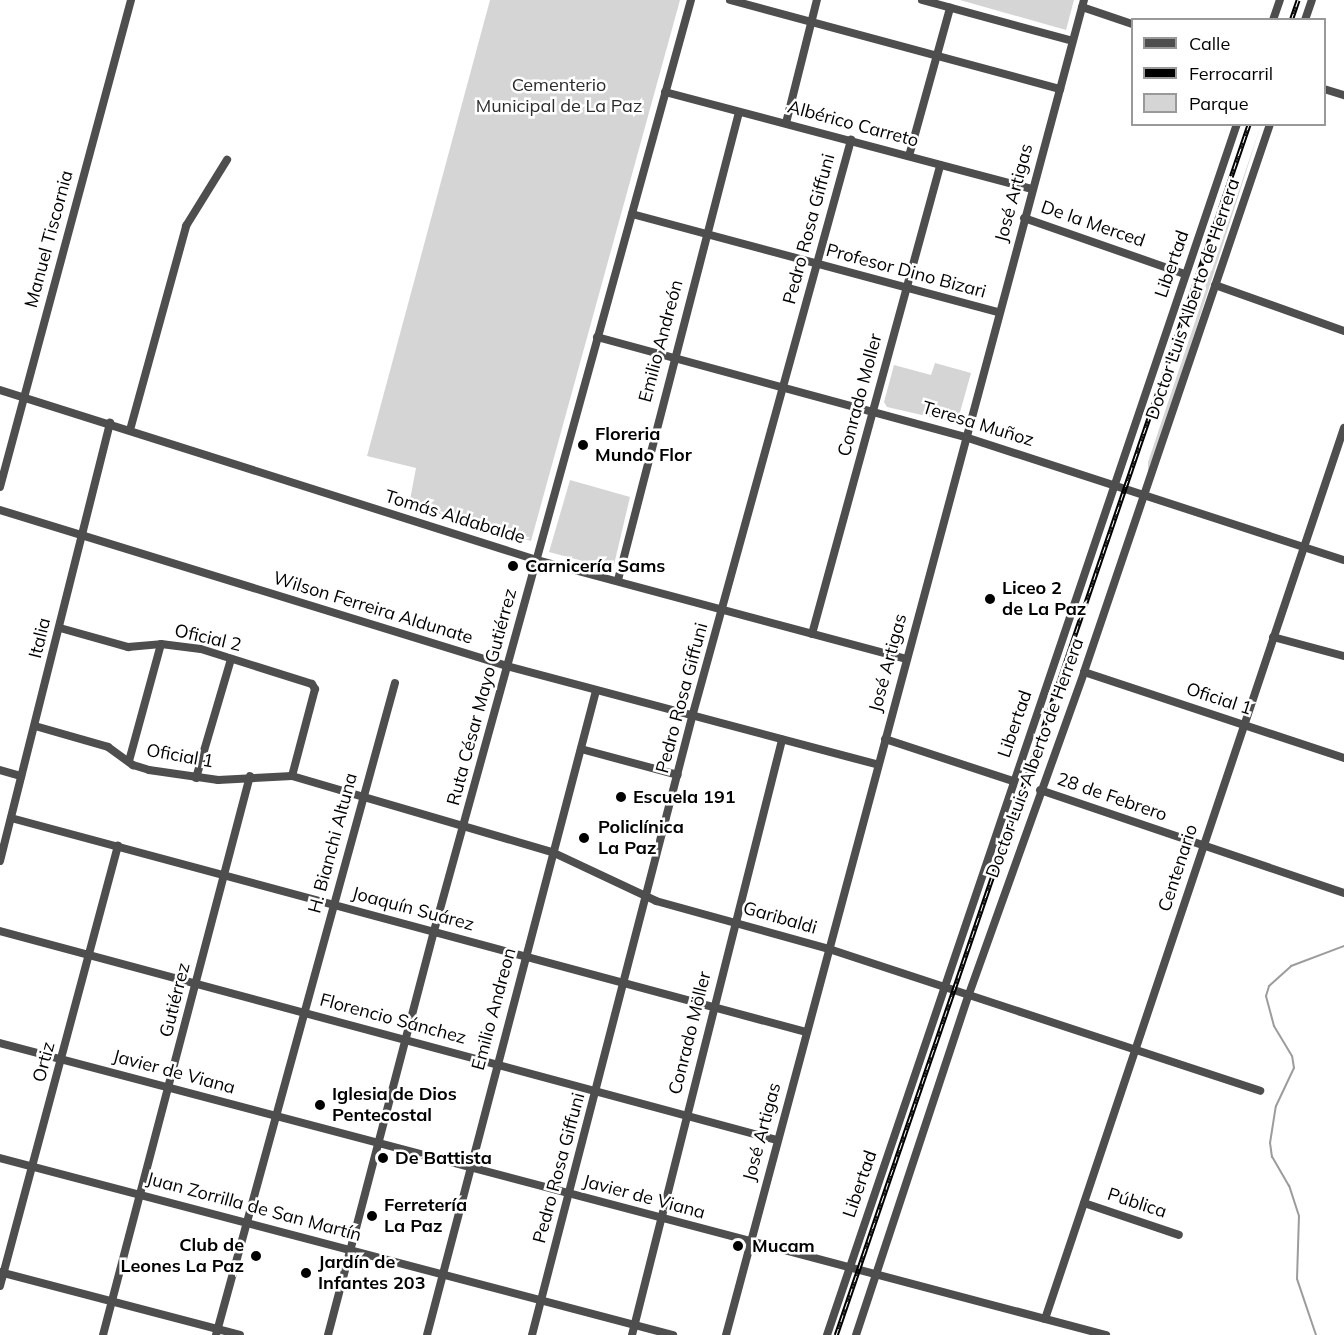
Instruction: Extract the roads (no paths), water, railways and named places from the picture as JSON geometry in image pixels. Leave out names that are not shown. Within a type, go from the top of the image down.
[{"type":"street","name":"Manuel Tiscornia","points":[[0,487],[131,0]]},
{"type":"street","name":"Ruta César Mayo Gutiérrez","points":[[328,1335],[434,932],[691,0]]},
{"type":"street","points":[[730,0],[1060,89]]},
{"type":"street","points":[[786,123],[817,0]]},
{"type":"street","points":[[922,0],[1073,41]]},
{"type":"street","points":[[1274,18],[1280,0]]},
{"type":"street","points":[[1306,18],[1312,0]]},
{"type":"street","points":[[1083,4],[1131,24]]},
{"type":"street","name":"José Artigas","points":[[726,1335],[965,436],[1083,4]]},
{"type":"street","points":[[909,156],[950,8]]},
{"type":"street","points":[[1326,89],[1344,95]]},
{"type":"street","name":"Albérico Carreto","points":[[665,92],[1032,189]]},
{"type":"street","name":"Emilio Andreón","points":[[618,580],[673,358],[738,112]]},
{"type":"street","name":"Libertad","points":[[826,1335],[1012,781],[1116,484],[1236,126]]},
{"type":"street","name":"Doctor Luis Alberto de Herrera","points":[[856,1335],[969,994],[1084,672],[1269,126]]},
{"type":"street","name":"Pedro Rosa Giffuni","points":[[532,1335],[626,984],[693,717],[850,140]]},
{"type":"street","points":[[129,430],[186,226],[227,160]]},
{"type":"street","name":"Conrado Moller","points":[[812,634],[940,165]]},
{"type":"street","name":"Profesor Dino Bizari","points":[[632,214],[999,312]]},
{"type":"street","name":"De la Merced","points":[[1024,218],[1185,274]]},
{"type":"street","points":[[1215,285],[1344,331]]},
{"type":"street","name":"Teresa Muñoz","points":[[597,337],[783,389],[965,436],[1344,560]]},
{"type":"street","name":"Tomás Aldabalde","points":[[0,390],[537,560],[906,659]]},
{"type":"street","name":"Italia","points":[[0,861],[110,423]]},
{"type":"street","name":"Centenario","points":[[1045,1319],[1137,1050],[1202,844],[1344,428]]},
{"type":"street","name":"Wilson Ferreira Aldunate","points":[[0,510],[507,666],[878,765]]},
{"type":"street","name":"Oficial 2","points":[[60,628],[128,647],[161,644],[201,649],[312,684],[315,688],[292,776]]},
{"type":"street","points":[[1273,637],[1344,656]]},
{"type":"street","points":[[129,761],[161,644]]},
{"type":"street","points":[[196,778],[231,659]]},
{"type":"street","name":"Oficial 1","points":[[1084,672],[1344,758]]},
{"type":"street","name":"H. Bianchi Altuna","points":[[217,1332],[395,683]]},
{"type":"street","name":"Emilio Andreon","points":[[427,1335],[596,691]]},
{"type":"street","name":"Oficial 1","points":[[35,726],[108,747],[129,761],[149,770],[196,778],[292,776]]},
{"type":"street","points":[[885,739],[1012,781]]},
{"type":"street","name":"Conrado Möller","points":[[632,1335],[659,1217],[782,740]]},
{"type":"street","points":[[581,749],[678,775]]},
{"type":"street","points":[[0,770],[21,776]]},
{"type":"street","name":"Garibaldi","points":[[292,776],[552,852],[648,898],[829,949],[1260,1091]]},
{"type":"street","name":"Gutiérrez","points":[[103,1335],[250,777]]},
{"type":"street","name":"28 de Febrero","points":[[1040,790],[1344,893]]},
{"type":"street","name":"Joaquín Suárez","points":[[11,818],[806,1032]]},
{"type":"street","name":"Ortiz","points":[[0,1286],[118,846]]},
{"type":"street","name":"Florencio Sánchez","points":[[0,931],[777,1140]]},
{"type":"street","name":"Javier de Viana","points":[[0,1043],[1106,1335]]},
{"type":"street","name":"Juan Zorrilla de San Martín","points":[[0,1158],[673,1335]]},
{"type":"street","name":"Pública","points":[[1084,1203],[1179,1235]]},
{"type":"street","points":[[2,1272],[217,1332],[240,1335]]},
{"type":"waterway","points":[[1316,1335],[1297,1279],[1299,1216],[1289,1186],[1272,1157],[1270,1143],[1276,1106],[1294,1068],[1292,1056],[1274,1026],[1266,996],[1269,986],[1291,966],[1344,946]]},
{"type":"railway","points":[[1292,18],[1298,0]]},
{"type":"railway","points":[[836,1335],[1248,126]]},
{"type":"place","name":"Floreria Mundo Flor","points":[[583,445]]},
{"type":"place","name":"Carnicería Sams","points":[[513,566]]},
{"type":"place","name":"Liceo 2 de La Paz","points":[[990,599]]},
{"type":"place","name":"Escuela 191","points":[[621,797]]},
{"type":"place","name":"Policlínica La Paz","points":[[584,838]]},
{"type":"place","name":"Iglesia de Dios Pentecostal","points":[[320,1105]]},
{"type":"place","name":"De Battista","points":[[383,1158]]},
{"type":"place","name":"Ferretería La Paz","points":[[372,1216]]},
{"type":"place","name":"Mucam","points":[[738,1246]]},
{"type":"place","name":"Club de Leones La Paz","points":[[256,1256]]},
{"type":"place","name":"Jardín de Infantes 203","points":[[306,1273]]},
{"type":"park label","name":"Cementerio Municipal de La Paz","points":[[559,96]]}]
